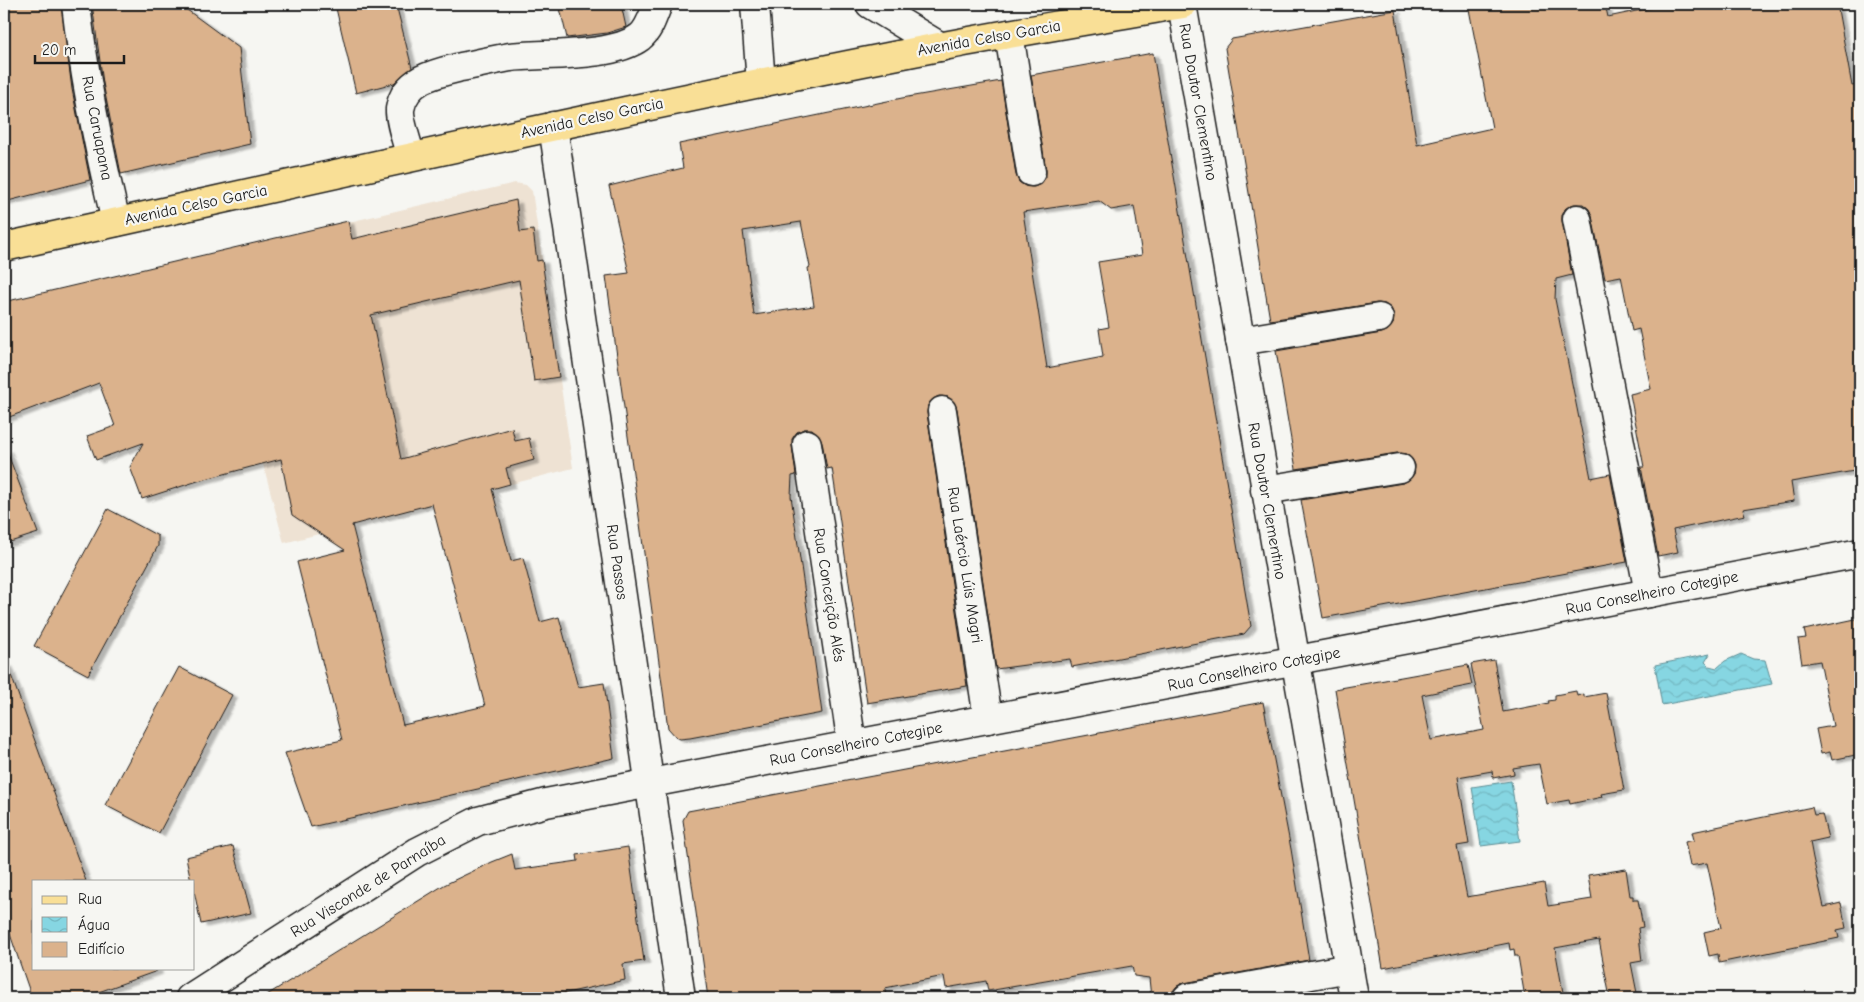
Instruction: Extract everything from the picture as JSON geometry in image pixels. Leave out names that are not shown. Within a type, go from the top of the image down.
[{"type":"main road","name":"Avenida Celso Garcia","points":[[4,247],[553,126],[761,83],[1010,34],[1182,4]]},
{"type":"street","name":"Rua Caruapana","points":[[76,4],[85,64],[116,222]]},
{"type":"street","points":[[411,158],[400,112],[404,99],[411,88],[422,78],[439,72],[510,58],[606,50],[640,37],[648,27],[658,4]]},
{"type":"street","points":[[754,4],[761,83]]},
{"type":"street","points":[[870,4],[941,47]]},
{"type":"street","name":"Rua Doutor Clementino","points":[[1182,4],[1294,661],[1354,998]]},
{"type":"street","points":[[1010,34],[1031,172]]},
{"type":"street","name":"Rua Passos","points":[[553,126],[648,784],[681,998]]},
{"type":"street","points":[[1577,219],[1650,593]]},
{"type":"street","points":[[1240,341],[1379,318]]},
{"type":"street","name":"Rua Laércio Lúis Magri","points":[[942,411],[988,719]]},
{"type":"street","name":"Rua Conceição Alés","points":[[807,444],[852,745]]},
{"type":"street","points":[[1265,490],[1400,468]]},
{"type":"street","name":"Rua Conselheiro Cotegipe","points":[[648,784],[1860,553]]},
{"type":"street","name":"Rua Visconde de Parnaíba","points":[[190,998],[418,852],[478,821],[546,804],[648,784]]},
{"type":"street","points":[[1187,998],[1349,968]]},
{"type":"shaded area","points":[[515,183],[526,185],[532,191],[573,468],[284,543],[263,464],[232,472],[157,267]]},
{"type":"water","points":[[1710,654],[1705,662],[1709,666],[1717,668],[1725,661],[1741,654],[1753,659],[1765,660],[1772,684],[1662,705],[1655,665]]},
{"type":"water","points":[[1511,781],[1520,841],[1481,846],[1472,787]]},
{"type":"building","points":[[4,4],[61,4],[72,89],[90,180],[4,202]]},
{"type":"building","points":[[92,4],[179,4],[239,48],[250,144],[121,174],[103,83]]},
{"type":"building","points":[[335,4],[396,4],[412,68],[394,83],[356,93]]},
{"type":"building","points":[[559,4],[621,4],[626,27],[607,33],[567,38]]},
{"type":"building","points":[[1468,4],[1605,4],[1608,17],[1669,4],[1837,4],[1852,86],[1860,84],[1860,210],[1855,211],[1860,239],[1860,268],[1855,269],[1860,301],[1860,470],[1791,482],[1794,501],[1743,509],[1745,515],[1673,530],[1678,552],[1658,556],[1641,467],[1644,467],[1630,394],[1651,389],[1639,329],[1632,331],[1621,276],[1605,279],[1589,209],[1583,204],[1574,204],[1566,208],[1562,213],[1572,275],[1556,279],[1555,299],[1591,478],[1610,474],[1627,562],[1323,618],[1301,500],[1403,483],[1414,474],[1415,465],[1406,454],[1397,453],[1296,469],[1276,351],[1382,333],[1393,324],[1394,315],[1391,308],[1385,304],[1377,303],[1270,320],[1225,48],[1232,39],[1395,10],[1417,145],[1492,128]]},
{"type":"building","points":[[1153,53],[1251,626],[1244,634],[1072,667],[1070,659],[996,669],[957,409],[954,402],[948,397],[939,396],[928,405],[927,413],[967,686],[867,703],[832,468],[827,469],[819,435],[812,429],[804,429],[797,432],[792,439],[796,475],[792,476],[791,496],[822,713],[690,738],[680,739],[676,737],[668,728],[606,276],[629,273],[609,186],[683,168],[679,144],[902,98],[1001,81],[1016,175],[1019,182],[1025,186],[1034,187],[1041,184],[1046,177],[1046,170],[1031,75]],"holes":[[[1099,201],[1111,210],[1134,206],[1142,255],[1098,262],[1109,327],[1099,329],[1103,357],[1047,368],[1023,212]],[[801,222],[810,267],[808,268],[814,306],[754,315],[743,231]]]},
{"type":"building","points":[[516,200],[520,232],[533,230],[537,261],[542,260],[559,377],[534,381],[519,280],[371,315],[401,459],[512,428],[515,441],[529,438],[534,460],[506,468],[510,484],[492,489],[511,561],[523,558],[540,622],[559,617],[578,687],[604,683],[614,758],[311,827],[285,753],[342,740],[297,562],[345,550],[292,515],[281,459],[198,481],[142,499],[130,467],[143,443],[96,460],[87,436],[115,426],[99,383],[4,419],[4,302],[348,221],[352,239]],"holes":[[[432,504],[485,706],[403,725],[352,525]]]},
{"type":"building","points":[[6,449],[38,533],[4,544],[4,450]]},
{"type":"building","points":[[108,509],[158,536],[158,546],[88,675],[34,646]]},
{"type":"building","points":[[1860,618],[1860,754],[1832,760],[1830,752],[1821,754],[1816,729],[1833,726],[1820,661],[1802,664],[1798,639],[1806,638],[1804,630]]},
{"type":"building","points":[[1494,660],[1503,712],[1549,703],[1548,701],[1555,700],[1555,695],[1576,691],[1577,696],[1584,694],[1584,697],[1606,693],[1624,790],[1601,794],[1602,797],[1570,804],[1569,800],[1547,804],[1539,764],[1513,768],[1514,774],[1493,778],[1492,771],[1458,777],[1469,844],[1457,846],[1467,897],[1544,883],[1548,906],[1592,899],[1588,875],[1626,869],[1630,896],[1633,896],[1633,900],[1638,900],[1643,927],[1638,928],[1642,961],[1631,963],[1638,998],[1610,998],[1599,940],[1555,948],[1564,998],[1525,998],[1518,956],[1515,956],[1514,949],[1510,950],[1509,943],[1383,968],[1335,689],[1468,665],[1472,685],[1422,695],[1431,740],[1484,730],[1471,664]]},
{"type":"building","points":[[7,664],[86,880],[32,880],[32,970],[157,971],[82,998],[32,998],[4,917],[4,665]]},
{"type":"building","points":[[179,667],[232,695],[159,833],[105,805]]},
{"type":"building","points":[[1263,702],[1291,849],[1309,960],[1184,983],[1177,986],[1172,992],[1172,998],[1151,998],[1149,978],[1134,976],[1132,966],[988,991],[986,981],[946,988],[944,976],[885,988],[886,998],[708,998],[683,820],[688,811]]},
{"type":"building","points":[[1812,807],[1814,815],[1822,814],[1828,838],[1810,842],[1824,907],[1841,903],[1846,928],[1837,930],[1839,938],[1719,963],[1718,954],[1709,956],[1704,932],[1721,928],[1707,863],[1690,866],[1685,842],[1694,840],[1692,832]]},
{"type":"building","points":[[233,846],[251,913],[201,924],[195,896],[195,880],[191,880],[186,857]]},
{"type":"building","points":[[628,847],[644,961],[623,964],[625,980],[544,998],[262,998],[444,885],[492,862],[512,854],[515,870],[578,861],[577,855]]},
{"type":"building","points":[[1314,990],[1315,998],[1271,998]]}]
